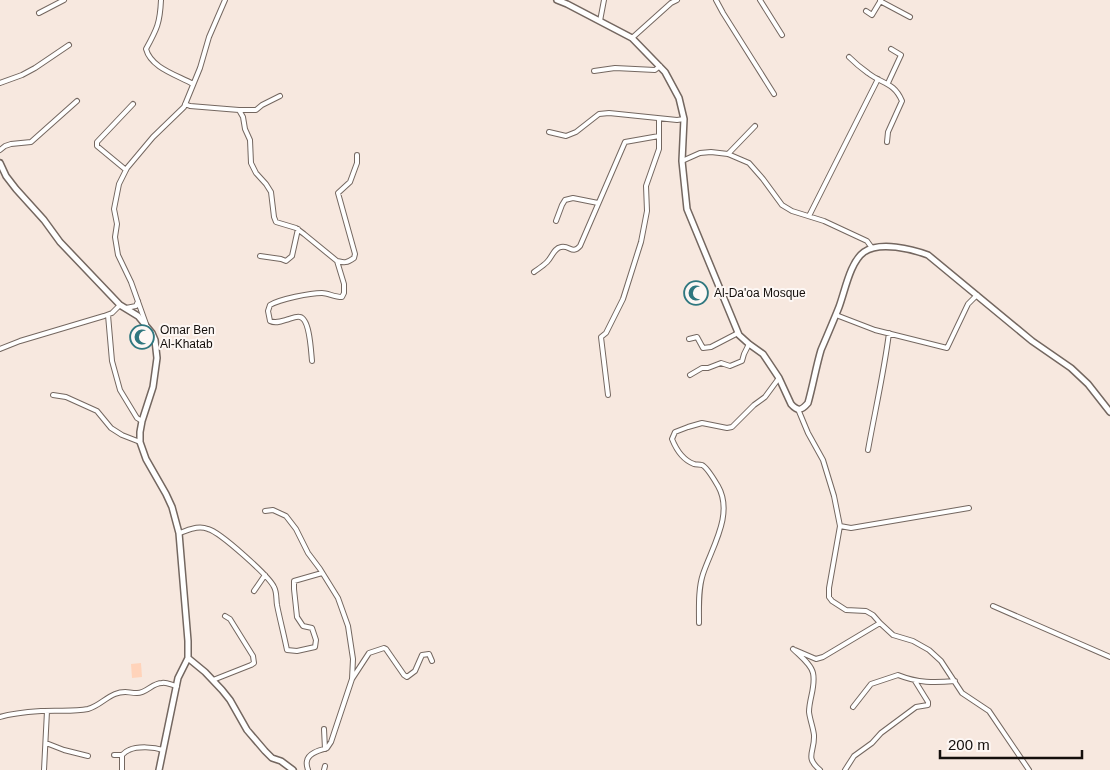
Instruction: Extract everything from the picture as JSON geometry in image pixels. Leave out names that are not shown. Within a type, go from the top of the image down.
[{"type":"street","points":[[39,13],[64,0]]},
{"type":"street","points":[[161,0],[159,23],[146,49],[147,55],[160,67],[193,84]]},
{"type":"street","points":[[146,325],[131,282],[118,255],[115,236],[117,224],[114,209],[116,196],[119,184],[126,170],[153,137],[184,107],[200,68],[209,37],[225,0]]},
{"type":"street","points":[[557,0],[632,38],[665,72],[679,98],[684,119],[682,161],[688,209],[738,333],[763,354],[779,378],[792,404],[798,410],[808,433],[824,460],[840,526],[829,597],[846,610],[866,611],[874,615],[893,635],[913,641],[929,650],[941,661],[962,692],[989,711],[1029,770]]},
{"type":"street","points":[[600,21],[604,0]]},
{"type":"street","points":[[632,38],[671,3],[677,0]]},
{"type":"street","points":[[716,0],[774,94]]},
{"type":"street","points":[[760,0],[782,35]]},
{"type":"street","points":[[866,11],[872,15],[881,1],[910,17]]},
{"type":"street","points":[[0,83],[35,68],[69,45]]},
{"type":"street","points":[[888,83],[901,55],[891,49]]},
{"type":"street","points":[[849,57],[868,74],[888,83],[900,95],[902,101],[888,132],[887,142]]},
{"type":"street","points":[[594,71],[615,68],[655,70],[660,66]]},
{"type":"street","points":[[809,216],[878,79]]},
{"type":"street","points":[[185,104],[190,106],[256,110],[280,96]]},
{"type":"street","points":[[0,150],[4,146],[11,144],[31,142],[78,101]]},
{"type":"street","points":[[126,170],[97,146],[97,142],[133,104]]},
{"type":"street","points":[[239,110],[250,140],[251,163],[256,173],[271,192],[276,222],[298,229],[337,261],[345,263],[354,258],[355,254],[338,193],[350,182],[357,163],[357,155]]},
{"type":"street","points":[[550,132],[566,136],[576,132],[599,114],[609,113],[659,119],[684,119]]},
{"type":"street","points":[[608,395],[601,338],[606,333],[623,299],[641,242],[647,211],[646,186],[659,149],[659,119]]},
{"type":"street","points":[[728,154],[755,126]]},
{"type":"street","points":[[534,272],[548,261],[559,247],[565,246],[574,250],[580,246],[625,142],[659,136]]},
{"type":"street","points":[[682,161],[700,153],[711,152],[728,154],[749,162],[782,205],[792,211],[824,221],[867,241],[872,248]]},
{"type":"street","points":[[0,163],[6,176],[44,220],[60,242],[122,307],[138,316],[152,333],[155,340],[157,358],[153,387],[142,421],[140,442],[146,459],[172,507],[179,533],[188,641],[188,658],[178,678],[159,770]]},
{"type":"street","points":[[556,221],[565,200],[573,198],[598,203]]},
{"type":"street","points":[[260,256],[286,261],[292,256],[298,229]]},
{"type":"street","points":[[798,410],[804,408],[808,403],[821,351],[855,263],[864,252],[872,248],[898,247],[928,254],[1032,341],[1071,368],[1088,384],[1110,412]]},
{"type":"street","points":[[312,361],[308,326],[304,319],[300,317],[275,323],[270,322],[268,311],[270,304],[276,301],[324,293],[335,297],[342,297],[344,284],[337,261]]},
{"type":"street","points":[[836,315],[875,330],[947,348],[968,304],[976,295]]},
{"type":"street","points":[[0,349],[108,315],[122,307],[136,306],[138,301]]},
{"type":"street","points":[[108,315],[112,361],[120,390],[137,418],[142,421]]},
{"type":"street","points":[[689,339],[697,337],[703,348],[738,333]]},
{"type":"street","points":[[868,450],[890,333]]},
{"type":"street","points":[[690,375],[702,368],[708,368],[721,363],[730,366],[742,361],[749,344]]},
{"type":"street","points":[[698,623],[699,598],[703,575],[723,520],[724,503],[719,487],[709,472],[703,466],[692,464],[684,458],[672,439],[676,432],[702,423],[727,428],[732,427],[765,397],[779,378]]},
{"type":"street","points":[[53,395],[66,397],[97,410],[111,428],[122,435],[140,442]]},
{"type":"street","points":[[1104,405],[1110,401]]},
{"type":"street","points":[[840,526],[851,528],[969,508]]},
{"type":"street","points":[[265,511],[273,510],[286,516],[296,528],[308,553],[338,598],[348,626],[353,659],[352,679]]},
{"type":"street","points":[[179,533],[198,527],[209,529],[218,534],[265,575],[275,588],[287,650],[297,651],[315,647],[316,640],[312,628],[303,626],[297,618],[294,581],[322,573]]},
{"type":"street","points":[[254,591],[265,575]]},
{"type":"street","points":[[993,606],[1110,657]]},
{"type":"street","points":[[213,680],[254,663],[253,656],[230,619],[225,616]]},
{"type":"street","points":[[820,770],[813,764],[811,758],[814,736],[809,711],[814,685],[813,674],[811,668],[793,649],[816,659],[880,623]]},
{"type":"street","points":[[308,770],[307,762],[310,755],[327,748],[331,742],[352,679],[370,652],[386,649],[407,677],[415,670],[422,655],[429,654],[432,661]]},
{"type":"street","points":[[188,658],[213,680],[230,700],[247,730],[265,751],[272,758],[293,770]]},
{"type":"street","points":[[853,707],[871,684],[898,675],[914,681],[933,683],[955,682]]},
{"type":"street","points":[[845,770],[854,756],[881,734],[916,707],[928,705],[928,702],[914,681]]},
{"type":"street","points":[[0,718],[8,715],[47,711],[89,709],[123,691],[139,693],[163,682],[177,686]]},
{"type":"street","points":[[44,770],[47,711]]},
{"type":"street","points":[[324,729],[324,748]]},
{"type":"street","points":[[46,743],[88,756]]},
{"type":"street","points":[[114,755],[122,755],[129,750],[142,748],[155,747],[164,750]]},
{"type":"street","points":[[122,755],[122,770]]},
{"type":"shaded area","points":[[141,663],[142,677],[132,678],[131,664]]},
{"type":"place","name":"Al-Da'oa Mosque","points":[[696,293]]},
{"type":"place","name":"Omar Ben Al-Khatab","points":[[142,337]]}]
